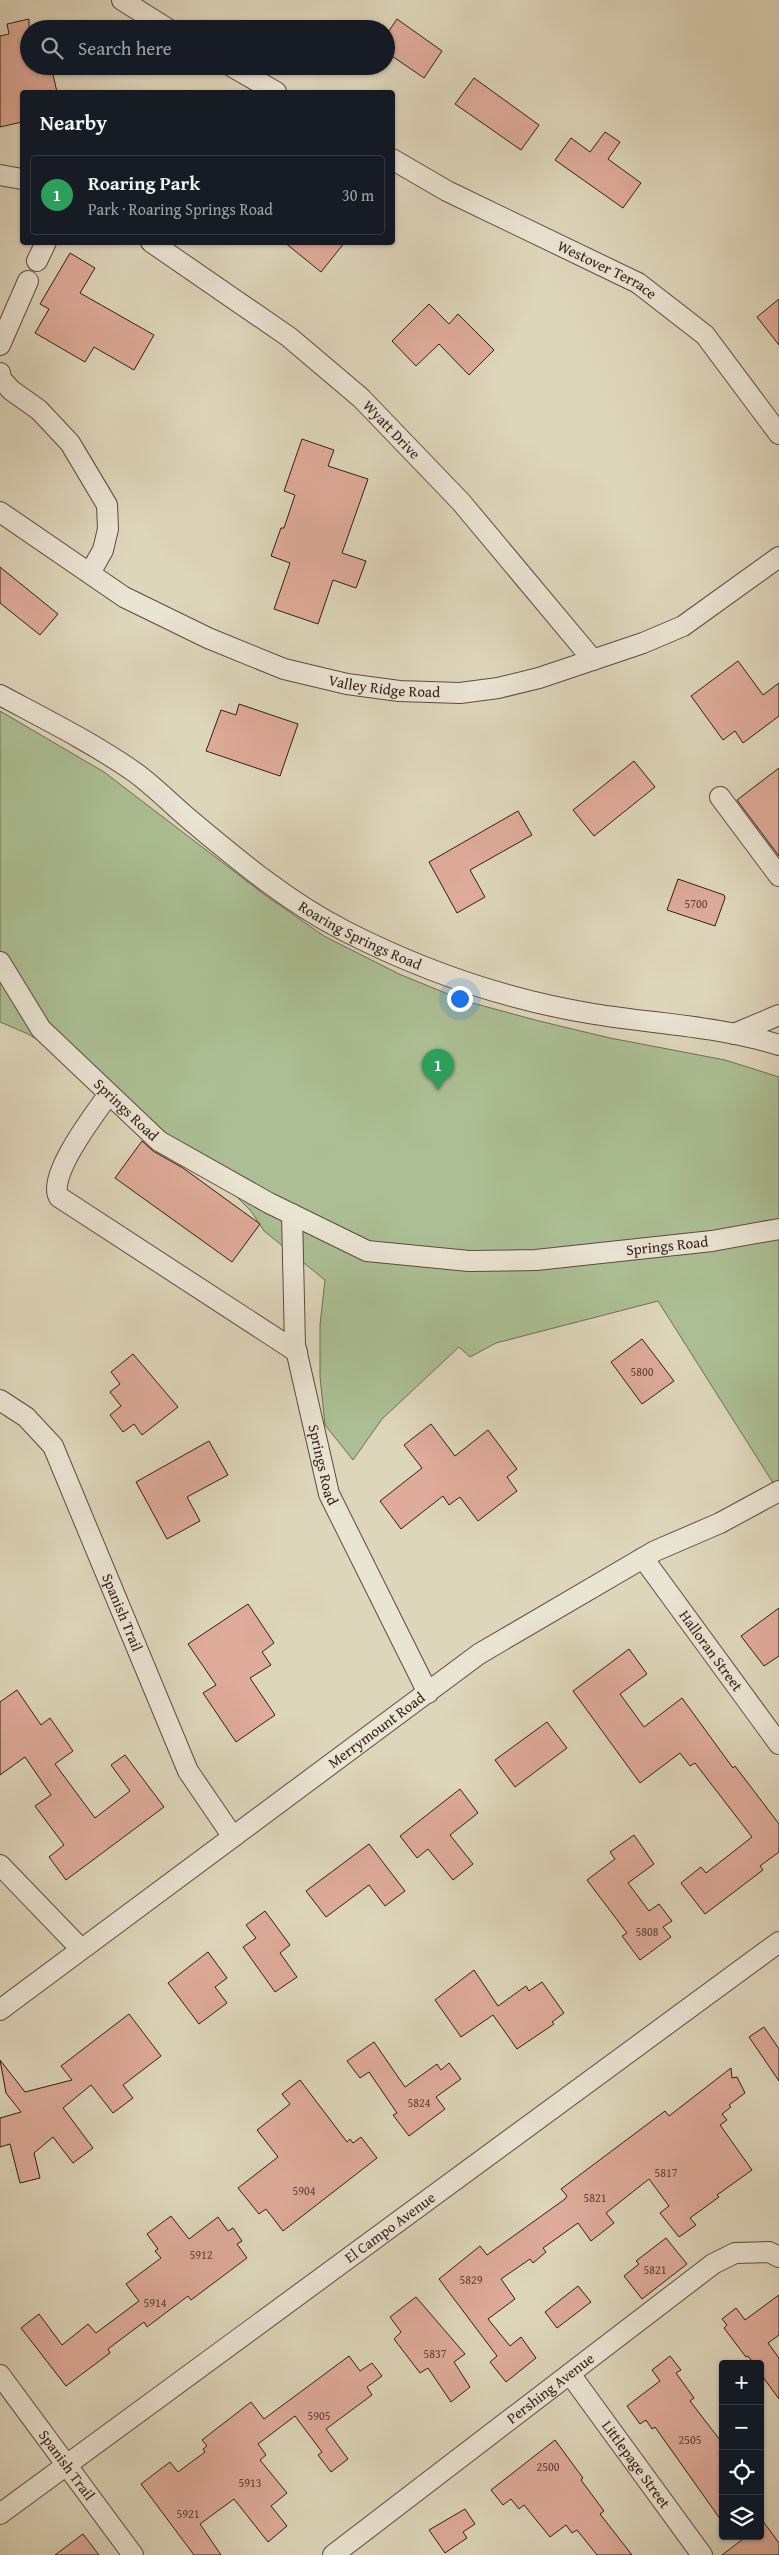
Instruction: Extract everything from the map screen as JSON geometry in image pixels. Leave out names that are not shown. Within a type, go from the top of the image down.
[{"type":"street","points":[[122,0],[154,20]]},
{"type":"street","points":[[247,75],[273,90]]},
{"type":"street","name":"Westover Terrace","points":[[395,162],[447,191],[638,283],[705,336],[779,434]]},
{"type":"street","points":[[0,175],[20,179]]},
{"type":"street","points":[[37,262],[45,245]]},
{"type":"street","name":"Wyatt Drive","points":[[155,245],[289,337],[361,398],[461,502],[593,660]]},
{"type":"street","points":[[0,345],[28,281]]},
{"type":"street","points":[[0,373],[2,379],[11,390],[39,410],[70,443],[107,505],[108,529],[103,550],[90,573]]},
{"type":"street","name":"Valley Ridge Road","points":[[0,512],[124,597],[208,638],[284,669],[347,684],[399,691],[460,693],[498,688],[539,678],[593,660],[683,626],[779,557]]},
{"type":"street","name":"Roaring Springs Road","points":[[0,695],[78,736],[134,772],[290,901],[368,942],[461,981],[504,993],[592,1014],[734,1034],[779,1045]]},
{"type":"street","points":[[720,797],[779,876]]},
{"type":"street","name":"Springs Road","points":[[0,962],[41,1029],[159,1141],[292,1214],[367,1251],[469,1261],[536,1260],[712,1241],[779,1229]]},
{"type":"street","points":[[734,1034],[779,1015]]},
{"type":"street","points":[[109,1094],[78,1136],[56,1182],[56,1193],[59,1197],[297,1352]]},
{"type":"street","name":"Springs Road","points":[[292,1214],[297,1352],[328,1494],[428,1693]]},
{"type":"street","name":"Spanish Trail","points":[[0,1400],[26,1417],[53,1446],[188,1771],[233,1837]]},
{"type":"street","name":"Merrymount Road","points":[[0,2010],[479,1654],[643,1558],[720,1523],[779,1491]]},
{"type":"street","name":"Halloran Street","points":[[643,1558],[779,1744]]},
{"type":"street","points":[[0,1865],[81,1949]]},
{"type":"street","name":"El Campo Avenue","points":[[0,2514],[779,1942]]},
{"type":"street","name":"Pershing Avenue","points":[[345,2551],[713,2264],[735,2252],[769,2252],[779,2257]]},
{"type":"street","name":"Littlepage Street","points":[[570,2374],[702,2555]]},
{"type":"street","name":"Spanish Trail","points":[[0,2375],[133,2555]]},
{"type":"green space","points":[[0,711],[104,772],[265,895],[324,936],[399,974],[465,1001],[610,1038],[725,1060],[779,1077],[779,1483],[775,1486],[658,1301],[496,1343],[470,1357],[459,1347],[382,1419],[353,1460],[325,1425],[320,1377],[320,1325],[325,1280],[264,1231],[251,1211],[224,1184],[57,1052],[28,1034],[0,1022]]},
{"type":"building","points":[[397,19],[442,51],[424,78],[395,58],[395,22]]},
{"type":"building","points":[[20,21],[20,75],[53,75],[57,90],[20,90],[20,122],[0,127],[0,36],[9,34],[7,24]]},
{"type":"building","points":[[474,78],[539,125],[521,150],[455,104]]},
{"type":"building","points":[[605,132],[620,142],[608,159],[641,183],[623,208],[555,160],[571,138],[590,152]]},
{"type":"building","points":[[288,245],[343,245],[321,272]]},
{"type":"building","points":[[70,253],[95,268],[80,293],[154,335],[134,370],[94,347],[85,362],[35,333],[49,309],[40,304]]},
{"type":"building","points":[[779,299],[779,345],[757,317]]},
{"type":"building","points":[[429,304],[449,324],[458,314],[494,350],[469,375],[439,344],[416,366],[392,341]]},
{"type":"building","points":[[302,439],[334,450],[328,466],[368,479],[342,553],[366,561],[356,588],[333,580],[318,624],[274,609],[290,563],[271,556],[281,528],[284,528],[295,495],[284,491]]},
{"type":"building","points":[[0,567],[58,614],[40,635],[0,603]]},
{"type":"building","points":[[738,661],[763,695],[779,683],[779,716],[743,743],[735,731],[723,740],[691,696]]},
{"type":"building","points":[[239,704],[298,724],[280,776],[206,751],[221,710],[236,715]]},
{"type":"building","points":[[634,761],[655,787],[594,836],[573,810]]},
{"type":"building","points":[[779,768],[779,856],[737,800]]},
{"type":"building","points":[[518,811],[532,835],[470,870],[485,897],[457,913],[429,862]]},
{"type":"building","points":[[678,879],[724,895],[725,898],[715,926],[667,910]]},
{"type":"building","points":[[142,1141],[153,1151],[183,1168],[260,1224],[232,1262],[115,1178]]},
{"type":"building","points":[[642,1339],[674,1381],[642,1404],[611,1362]]},
{"type":"building","points":[[133,1354],[178,1407],[142,1435],[134,1424],[123,1432],[110,1415],[121,1406],[110,1392],[120,1384],[111,1372]]},
{"type":"building","points":[[431,1424],[455,1456],[488,1430],[517,1469],[507,1477],[517,1491],[478,1521],[460,1497],[449,1505],[443,1496],[401,1529],[380,1501],[422,1468],[404,1445]]},
{"type":"building","points":[[209,1441],[228,1475],[187,1497],[200,1521],[167,1539],[136,1482]]},
{"type":"building","points":[[248,1604],[274,1643],[262,1652],[271,1665],[250,1678],[275,1715],[236,1742],[203,1693],[216,1685],[188,1644]]},
{"type":"building","points":[[779,1608],[779,1656],[764,1666],[741,1636]]},
{"type":"building","points":[[629,1649],[647,1674],[620,1694],[644,1727],[682,1698],[733,1768],[735,1766],[779,1824],[779,1852],[760,1866],[763,1870],[705,1914],[681,1883],[701,1867],[706,1873],[752,1837],[695,1763],[690,1766],[680,1753],[640,1783],[573,1691]]},
{"type":"building","points":[[17,1690],[41,1725],[50,1718],[73,1751],[55,1764],[95,1818],[130,1791],[111,1765],[125,1755],[164,1807],[66,1880],[49,1857],[64,1845],[35,1806],[51,1795],[25,1757],[0,1775],[0,1702]]},
{"type":"building","points":[[547,1722],[567,1748],[515,1787],[495,1760]]},
{"type":"building","points":[[460,1789],[478,1813],[450,1835],[473,1864],[453,1880],[428,1849],[417,1858],[400,1836]]},
{"type":"building","points":[[634,1835],[654,1864],[628,1883],[649,1911],[659,1904],[672,1921],[663,1927],[671,1937],[640,1960],[622,1936],[627,1933],[587,1880],[615,1859],[610,1852]]},
{"type":"building","points":[[369,1844],[405,1891],[385,1906],[369,1885],[326,1917],[306,1891]]},
{"type":"building","points":[[265,1911],[290,1945],[280,1953],[297,1977],[275,1992],[243,1947],[256,1938],[246,1925]]},
{"type":"building","points":[[208,1952],[227,1978],[215,1987],[227,2003],[199,2024],[168,1983]]},
{"type":"building","points":[[474,1970],[498,2006],[526,1986],[529,1991],[542,1982],[564,2013],[552,2022],[554,2024],[517,2049],[493,2015],[461,2037],[435,2000]]},
{"type":"building","points":[[129,2014],[161,2056],[123,2085],[133,2098],[113,2113],[91,2085],[63,2108],[93,2148],[73,2163],[53,2137],[34,2153],[40,2178],[20,2183],[10,2144],[0,2147],[0,2118],[21,2112],[6,2093],[0,2060],[25,2092],[72,2080],[61,2066]]},
{"type":"building","points":[[764,2027],[779,2049],[779,2081],[749,2037]]},
{"type":"building","points":[[374,2042],[405,2087],[437,2064],[441,2070],[449,2063],[461,2079],[436,2097],[445,2109],[409,2136],[393,2115],[397,2113],[369,2072],[360,2078],[347,2061]]},
{"type":"building","points":[[731,2068],[732,2078],[737,2077],[745,2093],[729,2105],[731,2107],[722,2114],[727,2120],[720,2125],[752,2170],[717,2195],[719,2197],[690,2218],[696,2225],[679,2237],[660,2213],[669,2206],[649,2179],[606,2213],[614,2223],[591,2241],[578,2223],[543,2248],[546,2252],[533,2263],[530,2259],[501,2279],[515,2299],[488,2319],[510,2346],[521,2337],[536,2358],[506,2382],[490,2362],[497,2356],[439,2279],[480,2246],[487,2255],[565,2199],[567,2196],[561,2189],[665,2111],[669,2116]]},
{"type":"building","points":[[300,2080],[347,2142],[350,2139],[353,2143],[361,2137],[377,2158],[283,2231],[266,2209],[259,2214],[238,2188],[278,2157],[257,2130],[290,2104],[282,2094]]},
{"type":"building","points":[[171,2216],[189,2239],[218,2217],[228,2231],[233,2228],[242,2241],[237,2244],[247,2258],[191,2300],[188,2296],[147,2327],[144,2322],[108,2349],[110,2353],[66,2386],[21,2328],[39,2314],[62,2345],[88,2324],[96,2333],[139,2301],[126,2284],[161,2258],[155,2251],[158,2249],[147,2234]]},
{"type":"building","points":[[666,2238],[687,2264],[642,2299],[624,2276],[639,2264],[636,2261]]},
{"type":"building","points":[[578,2286],[591,2302],[557,2328],[545,2312]]},
{"type":"building","points":[[779,2295],[779,2335],[768,2343],[779,2358],[779,2399],[764,2378],[764,2360],[751,2360],[748,2356],[746,2357],[724,2328],[727,2325],[722,2319],[736,2308],[745,2320]]},
{"type":"building","points":[[416,2297],[465,2354],[454,2362],[470,2387],[451,2402],[428,2368],[420,2373],[394,2339],[401,2332],[390,2317]]},
{"type":"building","points":[[349,2356],[360,2371],[372,2363],[382,2376],[367,2387],[372,2395],[326,2429],[348,2459],[331,2472],[318,2455],[322,2452],[295,2416],[258,2444],[266,2455],[260,2460],[287,2493],[271,2506],[287,2526],[268,2542],[234,2499],[200,2524],[221,2555],[194,2555],[141,2484],[170,2462],[178,2472],[205,2452],[203,2449],[207,2446],[202,2440],[251,2402],[264,2419]]},
{"type":"building","points":[[670,2356],[681,2370],[676,2373],[694,2398],[690,2401],[719,2439],[719,2517],[655,2427],[652,2429],[646,2420],[640,2424],[627,2406],[660,2381],[652,2370]]},
{"type":"building","points":[[555,2440],[604,2511],[600,2514],[632,2555],[597,2555],[577,2530],[572,2533],[566,2525],[550,2537],[524,2505],[519,2509],[511,2499],[503,2505],[491,2490]]},
{"type":"building","points":[[465,2509],[475,2524],[463,2532],[467,2538],[445,2553],[429,2530]]},
{"type":"building","points":[[764,2522],[779,2543],[779,2555],[722,2555],[742,2540],[764,2540]]},
{"type":"building","points":[[83,2534],[99,2555],[55,2555]]},
{"type":"place","name":"Roaring Park","points":[[438,1090]]}]
